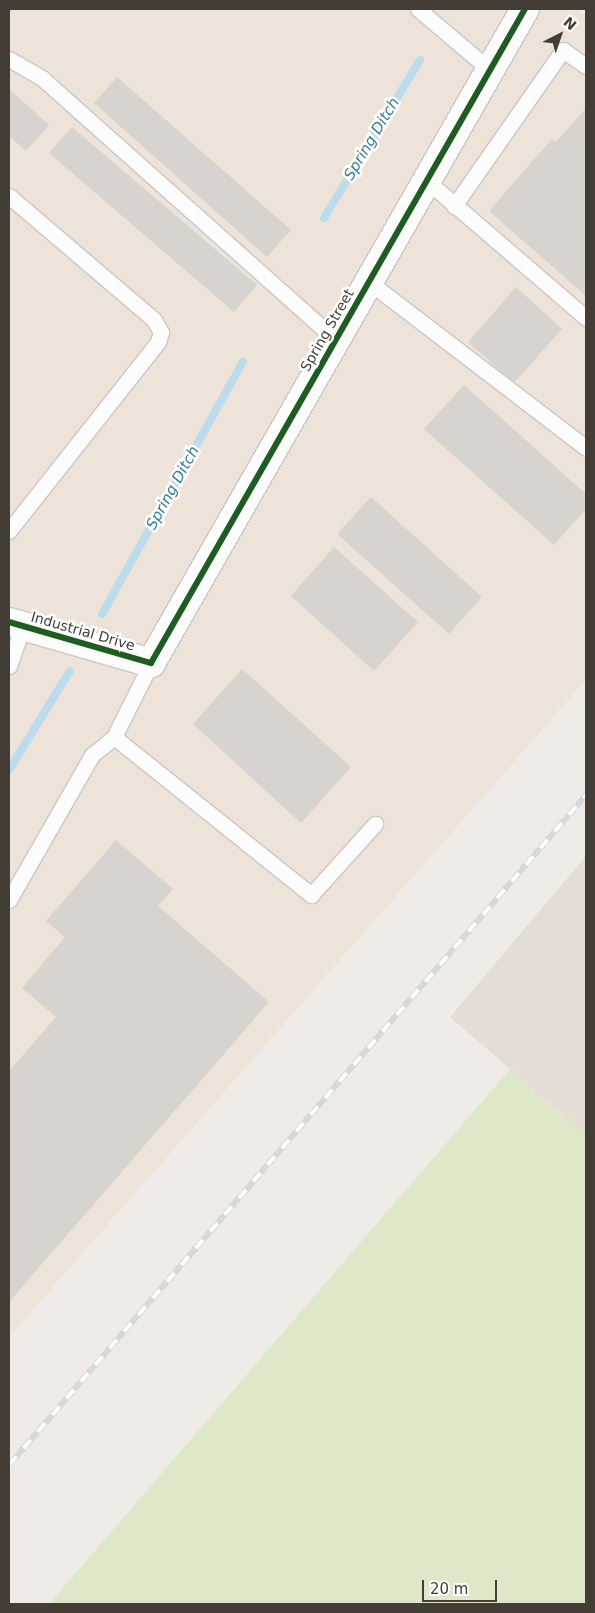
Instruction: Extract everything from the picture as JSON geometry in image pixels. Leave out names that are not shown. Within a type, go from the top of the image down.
[{"type":"street","name":"Spring Street","points":[[151,663],[525,9]]},
{"type":"street","name":"Industrial Drive","points":[[16,624],[151,663]]},
{"type":"lane","points":[[418,9],[490,70]]},
{"type":"lane","points":[[454,206],[563,50],[586,66]]},
{"type":"lane","points":[[9,59],[43,79],[336,340]]},
{"type":"lane","points":[[426,181],[586,318]]},
{"type":"lane","points":[[9,196],[154,320],[161,332],[158,342],[9,531]]},
{"type":"lane","points":[[369,282],[586,448]]},
{"type":"lane","points":[[9,666],[16,624]]},
{"type":"lane","points":[[9,900],[92,755],[114,737],[151,663]]},
{"type":"lane","points":[[114,737],[311,894],[375,824]]},
{"type":"shaded area","points":[[9,9],[578,9],[586,16],[586,680],[9,1337]]},
{"type":"shaded area","points":[[586,856],[586,1135],[450,1017]]},
{"type":"green space","points":[[510,1069],[586,1135],[586,1604],[49,1604]]},
{"type":"building","points":[[117,77],[291,230],[267,257],[94,103]]},
{"type":"building","points":[[9,89],[49,125],[26,151],[9,136]]},
{"type":"building","points":[[586,108],[586,296],[489,211],[552,139],[556,142]]},
{"type":"building","points":[[72,127],[257,285],[234,312],[49,153]]},
{"type":"building","points":[[516,287],[562,329],[514,383],[468,342]]},
{"type":"building","points":[[464,385],[586,494],[586,509],[554,545],[424,429]]},
{"type":"building","points":[[371,497],[482,597],[449,634],[337,534]]},
{"type":"building","points":[[334,547],[418,622],[374,671],[291,596]]},
{"type":"building","points":[[242,669],[351,767],[301,823],[193,724]]},
{"type":"building","points":[[116,840],[173,889],[158,906],[269,1002],[9,1302],[9,1071],[56,1017],[22,988],[65,937],[46,921]]},
{"type":"waterway","name":"Spring Ditch","points":[[324,218],[420,60]]},
{"type":"waterway","name":"Spring Ditch","points":[[102,614],[243,362]]},
{"type":"waterway","name":"Spring Ditch","points":[[9,770],[70,671]]},
{"type":"railway","points":[[9,1465],[586,795]]},
{"type":"cycle path","points":[[9,622],[151,663],[525,9]]}]
